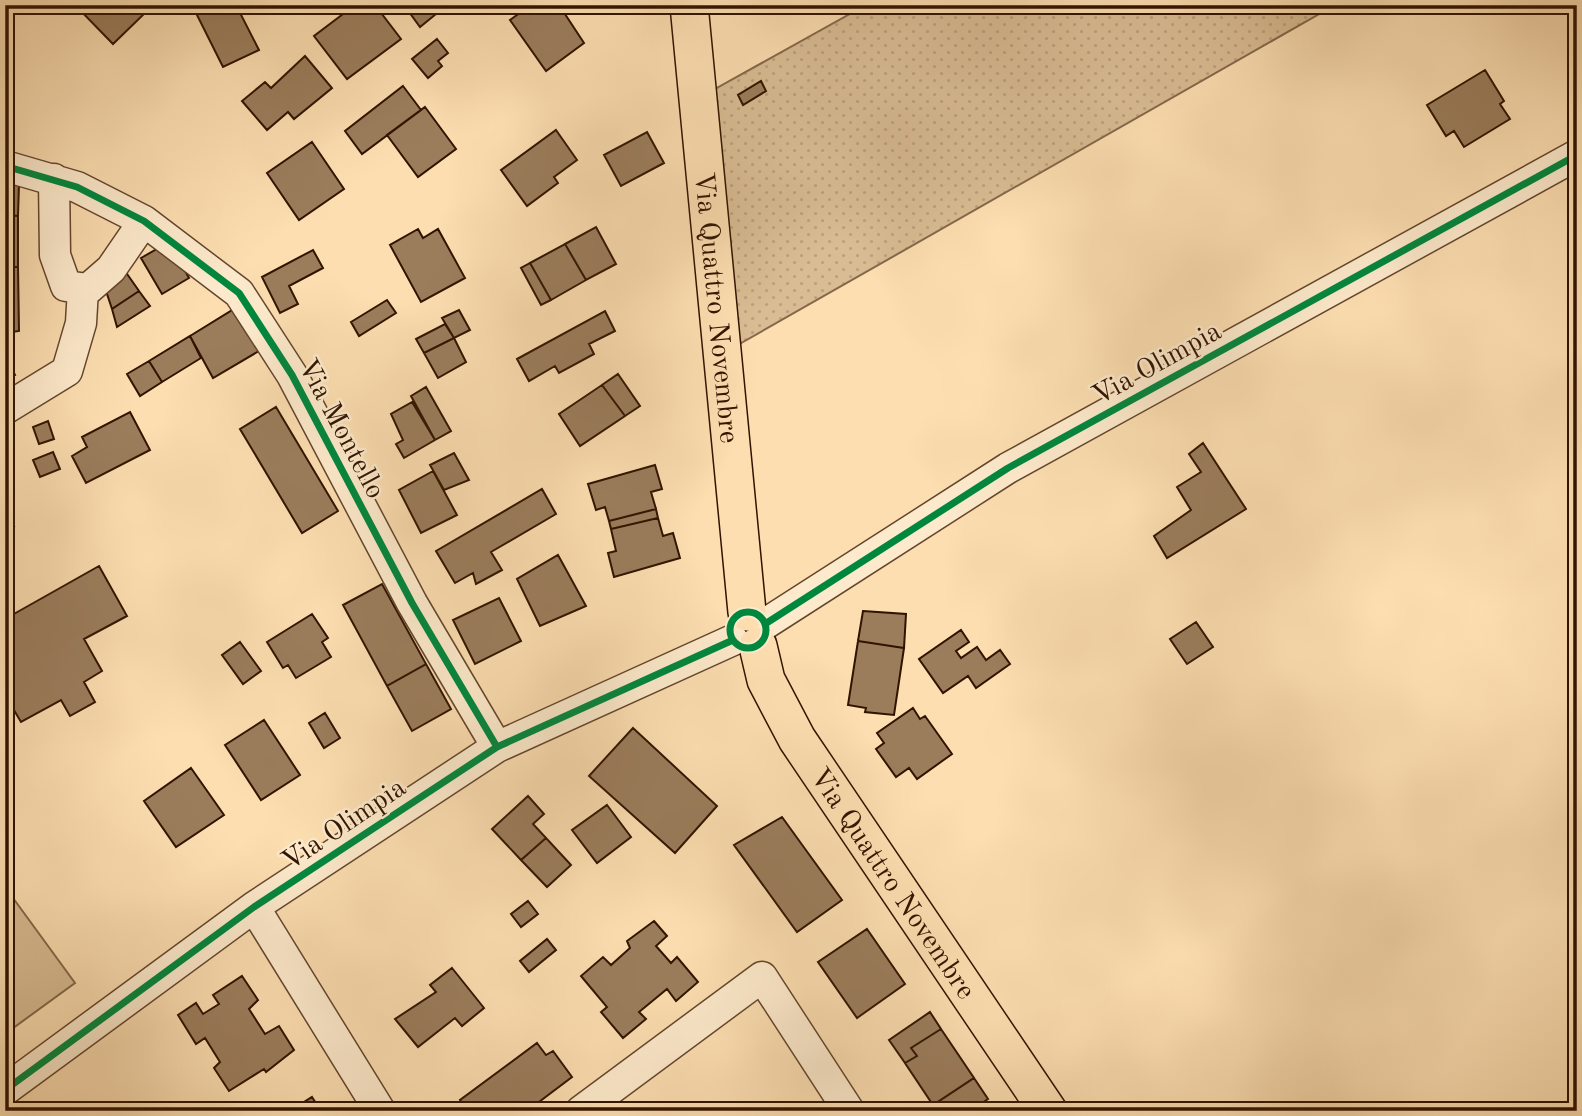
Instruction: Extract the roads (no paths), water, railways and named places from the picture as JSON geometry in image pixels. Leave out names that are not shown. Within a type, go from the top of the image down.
[{"type":"main road","name":"Via Quattro Novembre","points":[[689,5],[751,630],[766,680],[797,739],[1048,1111]]},
{"type":"street","name":"Via Olimpia","points":[[5,1090],[254,907],[497,747],[751,630],[1008,468],[1577,155]]},
{"type":"street","name":"Via Montello","points":[[5,166],[77,187],[144,221],[239,292],[292,375],[412,603],[497,747]]},
{"type":"street","points":[[54,179],[55,255],[66,286],[88,289],[111,269],[144,221]]},
{"type":"street","points":[[5,409],[67,371],[80,323],[83,289]]},
{"type":"street","points":[[254,907],[380,1111]]},
{"type":"street","points":[[581,1111],[762,977],[849,1111]]}]
